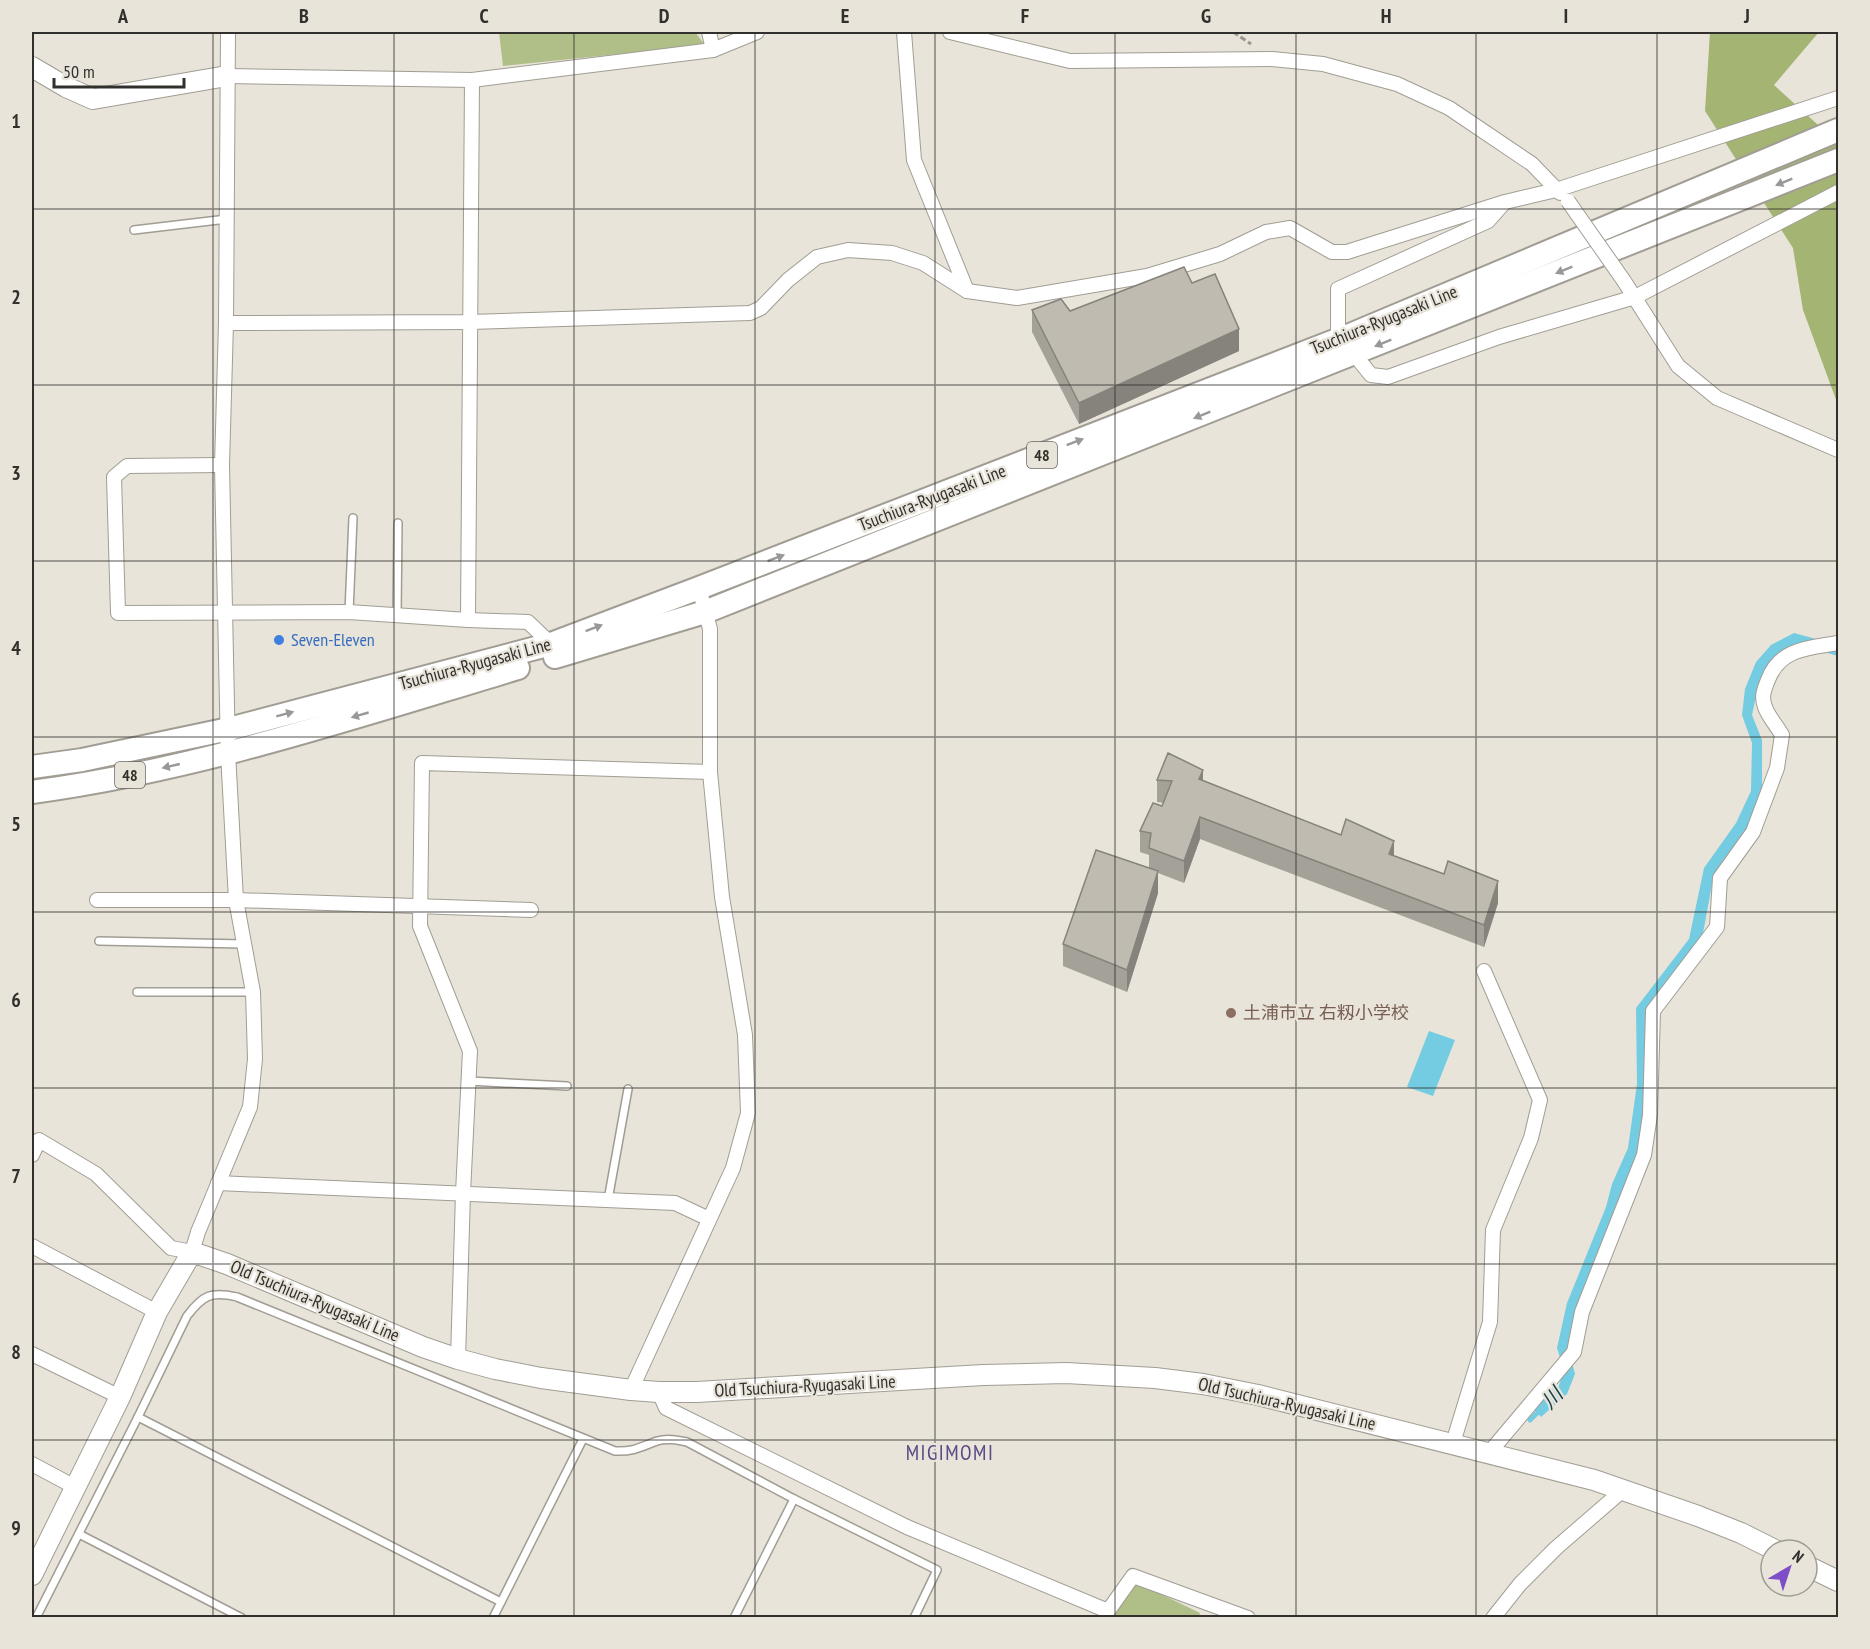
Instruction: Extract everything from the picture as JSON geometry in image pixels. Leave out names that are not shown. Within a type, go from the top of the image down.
[{"type":"main road","name":"Tsuchiura-Ryugasaki Line","points":[[32,792],[88,785],[228,753],[705,612],[1346,347],[1839,130]]},
{"type":"main road","name":"Tsuchiura-Ryugasaki Line","points":[[32,767],[82,760],[228,729],[551,644],[1839,160]]},
{"type":"street","points":[[32,1573],[120,1397],[157,1312],[192,1252],[198,1232],[250,1107],[255,1059],[253,992],[236,900],[228,753],[222,465],[226,323],[228,32]]},
{"type":"street","points":[[710,32],[713,50]]},
{"type":"street","points":[[32,67],[66,87],[93,99],[227,76],[472,80],[713,50],[757,32]]},
{"type":"street","points":[[904,32],[914,160],[967,291]]},
{"type":"street","points":[[950,32],[1003,38],[1070,61],[1272,59],[1323,64],[1397,84],[1449,108],[1532,164],[1568,201],[1635,297],[1678,366],[1717,398],[1839,450]]},
{"type":"street","points":[[468,620],[472,80]]},
{"type":"street","points":[[226,323],[470,322],[750,313],[761,308],[788,280],[817,257],[848,250],[892,253],[923,263],[967,291],[1017,298],[1147,276],[1220,254],[1266,232],[1290,228],[1332,252],[1347,252],[1505,202],[1556,190],[1839,98]]},
{"type":"street","points":[[1505,202],[1488,221],[1338,289],[1346,347],[1371,375],[1388,377],[1499,337],[1635,297],[1839,192]]},
{"type":"street","points":[[222,465],[127,466],[114,477],[118,613],[349,612],[528,622],[551,644]]},
{"type":"street","points":[[631,1390],[733,1168],[748,1113],[745,1035],[722,897],[710,772],[710,629],[699,588]]},
{"type":"street","points":[[1489,1453],[1574,1352],[1582,1312],[1644,1155],[1650,1115],[1653,1011],[1717,927],[1720,878],[1753,832],[1777,768],[1782,735],[1765,709],[1762,693],[1780,660],[1799,650],[1839,643]]},
{"type":"street","points":[[458,1359],[470,1051],[420,926],[422,763],[710,772]]},
{"type":"street","points":[[97,900],[236,900],[531,910]]},
{"type":"street","points":[[1453,1443],[1490,1322],[1493,1230],[1531,1138],[1540,1100],[1484,971]]},
{"type":"street","points":[[32,1155],[39,1140],[96,1174],[171,1248],[192,1252]]},
{"type":"street","points":[[218,1183],[675,1203],[709,1219]]},
{"type":"street","points":[[32,1246],[157,1312]]},
{"type":"street","name":"Old Tsuchiura-Ryugasaki Line","points":[[192,1252],[227,1264],[423,1347],[458,1359],[541,1378],[659,1392],[983,1375],[1066,1373],[1155,1378],[1203,1384],[1258,1395],[1594,1480],[1698,1516],[1759,1542]]},
{"type":"street","points":[[32,1354],[120,1397]]},
{"type":"street","points":[[659,1392],[666,1408],[897,1522],[1108,1611],[1133,1576],[1248,1617]]},
{"type":"street","points":[[32,1464],[75,1487]]},
{"type":"street","points":[[1493,1617],[1520,1584],[1556,1548],[1623,1490]]},
{"type":"street","points":[[1819,1572],[1839,1581]]},
{"type":"lane","points":[[134,230],[227,219]]},
{"type":"lane","points":[[349,612],[353,518]]},
{"type":"lane","points":[[397,615],[398,523]]},
{"type":"lane","points":[[99,941],[244,944]]},
{"type":"lane","points":[[137,992],[253,992]]},
{"type":"lane","points":[[468,1081],[567,1086]]},
{"type":"lane","points":[[608,1200],[628,1089]]},
{"type":"lane","points":[[36,1617],[187,1316],[197,1302],[209,1295],[222,1293],[237,1297],[615,1451],[642,1448],[659,1441],[672,1439],[687,1442],[794,1499],[937,1570],[914,1617]]},
{"type":"lane","points":[[138,1417],[501,1602]]},
{"type":"lane","points":[[493,1617],[582,1439]]},
{"type":"lane","points":[[734,1617],[794,1499]]},
{"type":"lane","points":[[79,1534],[242,1617]]},
{"type":"green space","points":[[499,32],[695,32],[705,45],[503,66]]},
{"type":"green space","points":[[1710,32],[1819,32],[1774,85],[1838,143],[1838,405],[1803,310],[1793,248],[1705,111]]},
{"type":"green space","points":[[1136,1582],[1200,1613],[1199,1617],[1110,1618]]},
{"type":"water","points":[[1794,633],[1838,645],[1838,656],[1797,644],[1777,655],[1765,671],[1752,715],[1762,740],[1762,796],[1748,828],[1714,874],[1701,944],[1648,1010],[1648,1084],[1639,1151],[1623,1190],[1569,1351],[1575,1374],[1567,1394],[1541,1417],[1532,1407],[1558,1388],[1564,1370],[1557,1348],[1567,1303],[1628,1148],[1637,1084],[1636,1008],[1689,939],[1704,868],[1736,823],[1751,791],[1752,743],[1742,715],[1745,689],[1756,662],[1771,645]]},
{"type":"water","points":[[1429,1031],[1455,1040],[1433,1096],[1407,1087]]},
{"type":"building","points":[[1184,267],[1192,283],[1215,274],[1239,329],[1079,403],[1032,310],[1061,299],[1070,311]]},
{"type":"building","points":[[1168,753],[1203,770],[1199,779],[1341,835],[1346,819],[1394,841],[1389,854],[1444,874],[1448,861],[1498,881],[1484,925],[1200,817],[1184,861],[1149,848],[1151,833],[1140,831],[1153,803],[1162,806],[1172,781],[1157,780]]},
{"type":"building","points":[[1096,850],[1158,871],[1127,970],[1063,944]]},
{"type":"waterway","name":"川","points":[[1530,1420],[1542,1408]]},
{"type":"place","name":"Seven-Eleven","points":[[279,640]]},
{"type":"place","name":"土浦市立 右籾小学校","points":[[1231,1013]]},
{"type":"district","name":"MIGIMOMI","points":[[950,1453]]}]
